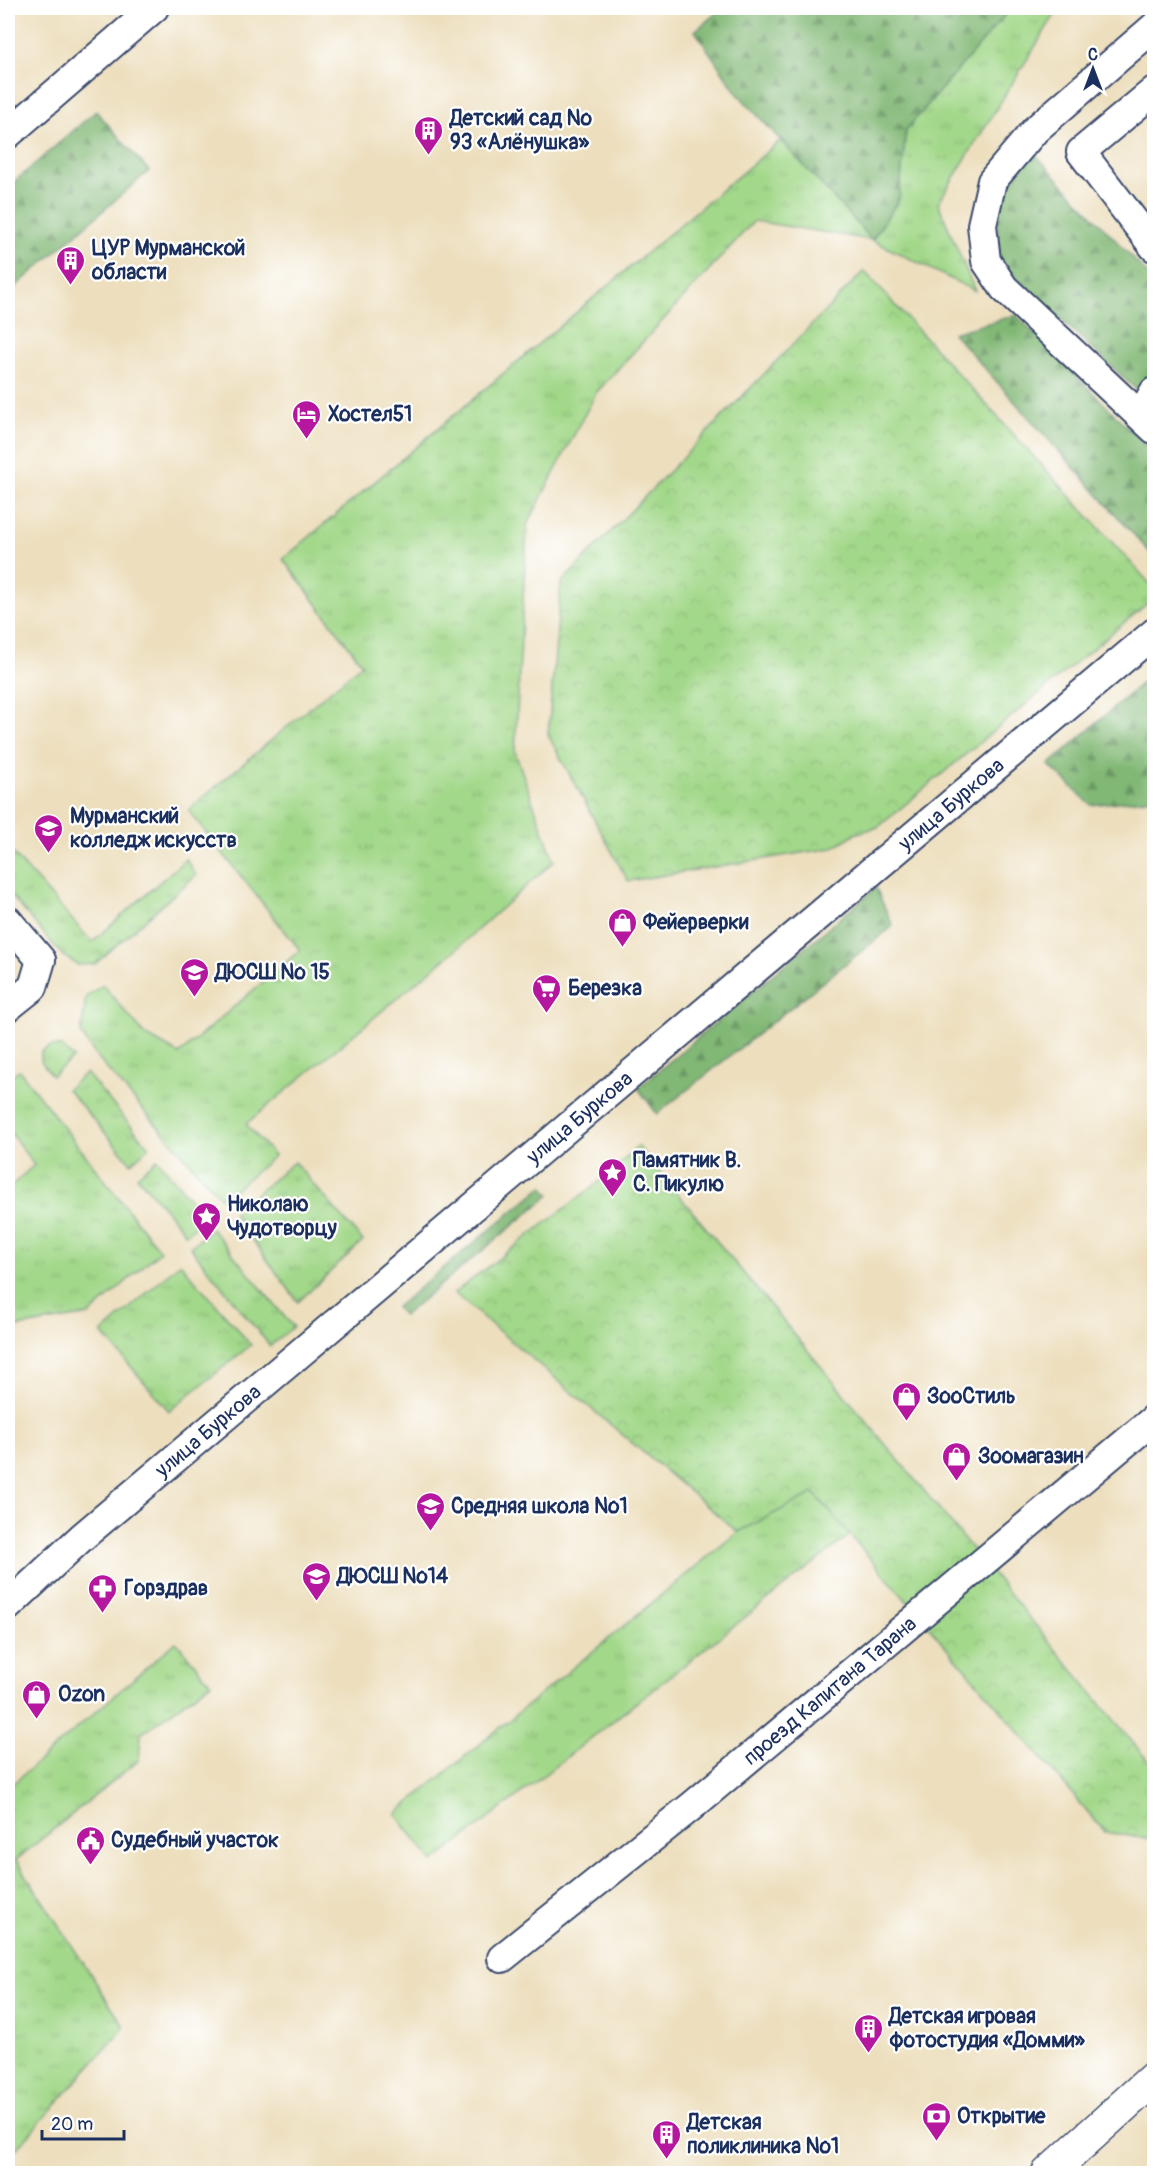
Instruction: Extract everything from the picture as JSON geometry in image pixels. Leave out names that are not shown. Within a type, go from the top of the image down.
[{"type":"main road","points":[[1048,2174],[1155,2078]]},
{"type":"street","points":[[8,134],[154,8]]},
{"type":"street","points":[[1150,412],[1004,288],[986,261],[982,225],[992,181],[1035,130],[1155,27]]},
{"type":"street","points":[[1155,91],[1081,152],[1155,247]]},
{"type":"street","name":"улица Буркова","points":[[8,1606],[82,1537],[1155,633]]},
{"type":"street","points":[[8,921],[41,960],[33,987],[8,1007]]},
{"type":"street","name":"проезд Капитана Тарана","points":[[502,1958],[692,1806],[1155,1419]]},
{"type":"green space","points":[[722,8],[1011,8],[906,130],[899,199],[872,240],[737,93],[695,31]]},
{"type":"green space","points":[[1011,8],[1059,8],[938,203],[975,291],[872,240],[754,221],[596,393],[527,525],[515,752],[554,861],[453,952],[246,1124],[274,1156],[223,1200],[99,1060],[81,1034],[86,997],[103,985],[145,1035],[179,1054],[300,950],[188,810],[362,664],[283,559],[781,140],[873,239],[899,199],[906,130]]},
{"type":"green space","points":[[96,111],[149,171],[8,293],[8,187]]},
{"type":"green space","points":[[1033,152],[1154,281],[1154,370],[1139,392],[998,261],[997,202]]},
{"type":"green space","points":[[864,271],[1154,588],[1154,598],[878,827],[854,834],[832,848],[628,881],[548,735],[561,583]]},
{"type":"green space","points":[[1016,315],[1154,454],[1153,556],[953,333]]},
{"type":"green space","points":[[1154,672],[1154,798],[1091,805],[1049,765]]},
{"type":"green space","points":[[8,848],[92,942],[186,859],[196,875],[95,964],[78,965],[63,956],[8,892]]},
{"type":"green space","points":[[876,888],[893,926],[657,1114],[638,1088]]},
{"type":"green space","points":[[51,1046],[62,1047],[73,1058],[52,1076],[41,1061],[41,1052]]},
{"type":"green space","points":[[19,1070],[160,1251],[89,1315],[11,1328],[8,1331],[8,1189],[34,1165],[8,1129],[8,1078]]},
{"type":"green space","points":[[86,1073],[149,1147],[131,1163],[67,1089]]},
{"type":"green space","points":[[638,1146],[1154,1768],[1154,1840],[1105,1832],[814,1493],[738,1532],[454,1293],[608,1175]]},
{"type":"green space","points":[[157,1159],[206,1218],[186,1234],[137,1176]]},
{"type":"green space","points":[[294,1162],[363,1241],[298,1302],[233,1213]]},
{"type":"green space","points":[[543,1186],[550,1195],[403,1316],[396,1307]]},
{"type":"green space","points":[[212,1229],[293,1327],[270,1346],[190,1247]]},
{"type":"green space","points":[[180,1263],[251,1345],[169,1411],[102,1333]]},
{"type":"green space","points":[[814,1492],[850,1535],[433,1862],[396,1815],[400,1810],[738,1532]]},
{"type":"green space","points":[[176,1642],[211,1683],[141,1734],[139,1760],[16,1860],[125,2027],[8,2158],[8,1788]]},
{"type":"place","name":"Детский сад № 93 «Алёнушка»","points":[[429,156]]},
{"type":"place","name":"ЦУР Мурманской области","points":[[71,286]]},
{"type":"place","name":"Хостел51","points":[[307,440]]},
{"type":"place","name":"Мурманский колледж искусств","points":[[49,854]]},
{"type":"place","name":"Фейерверки","points":[[622,948]]},
{"type":"place","name":"ДЮСШ № 15","points":[[194,998]]},
{"type":"place","name":"Березка","points":[[547,1014]]},
{"type":"place","name":"Памятник В. С. Пикулю","points":[[612,1198]]},
{"type":"place","name":"Николаю Чудотворцу","points":[[206,1242]]},
{"type":"place","name":"ЗооСтиль","points":[[906,1422]]},
{"type":"place","name":"Зоомагазин","points":[[957,1482]]},
{"type":"place","name":"Средняя школа №1","points":[[430,1532]]},
{"type":"place","name":"ДЮСШ №14","points":[[316,1602]]},
{"type":"place","name":"Горздрав","points":[[103,1614]]},
{"type":"place","name":"Ozon","points":[[37,1720]]},
{"type":"place","name":"Судебный участок","points":[[90,1866]]},
{"type":"place","name":"Детская игровая фотостудия «Домми»","points":[[868,2054]]},
{"type":"place","name":"Открытие","points":[[936,2142]]},
{"type":"place","name":"Детская поликлиника №1","points":[[666,2160]]}]
